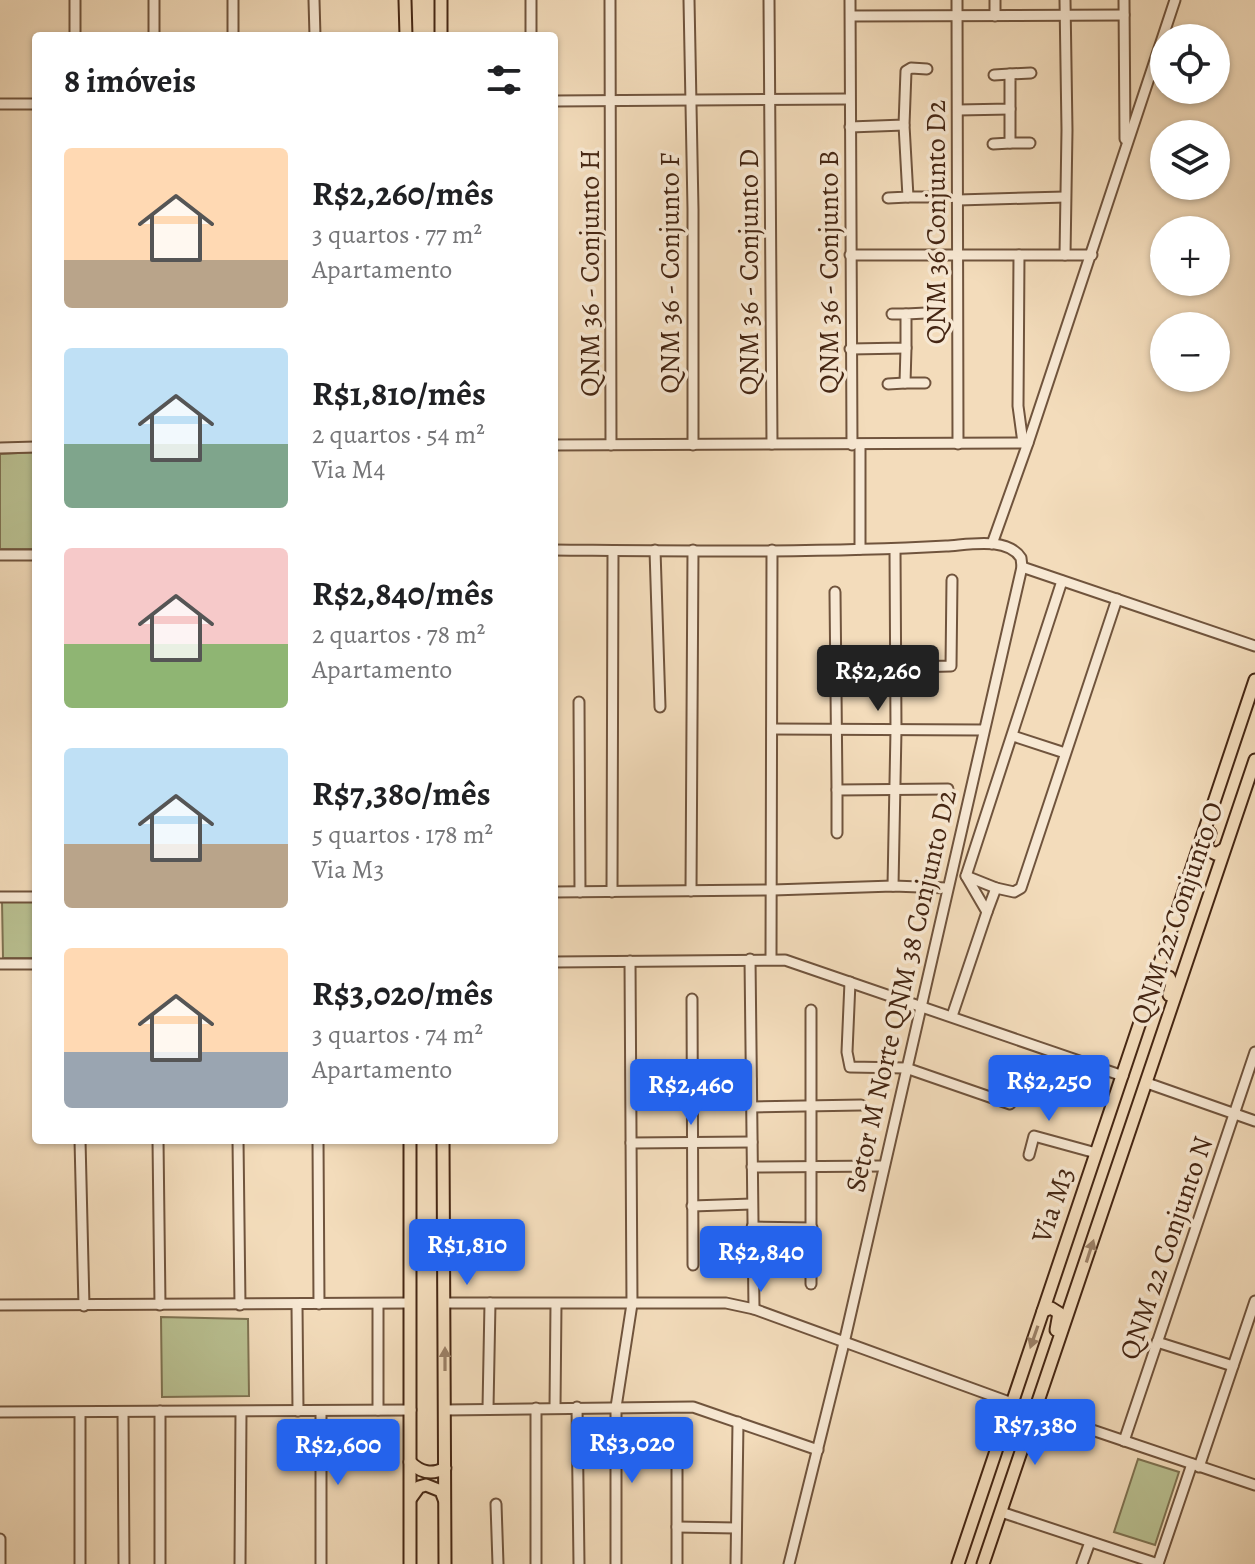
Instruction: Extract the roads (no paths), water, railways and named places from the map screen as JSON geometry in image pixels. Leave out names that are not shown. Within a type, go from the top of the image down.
[{"type":"main road","points":[[405,0],[406,32]]},
{"type":"main road","points":[[441,0],[441,32]]},
{"type":"main road","name":"Via M3","points":[[958,1564],[1255,680]]},
{"type":"main road","name":"QNM 22 Conjunto O","points":[[1037,1407],[1255,760]]},
{"type":"main road","points":[[1222,778],[1220,805],[1206,845],[1213,854],[1224,849]]},
{"type":"main road","points":[[1152,1062],[1172,984],[1169,977],[1164,975],[1154,980]]},
{"type":"main road","points":[[1113,1182],[1100,1186],[1095,1178],[1109,1134],[1114,1102]]},
{"type":"main road","points":[[410,1144],[410,1564]]},
{"type":"main road","points":[[442,1144],[445,1564]]},
{"type":"main road","points":[[983,1564],[1037,1407],[1046,1359],[1060,1318],[1054,1309],[1043,1311]]},
{"type":"main road","points":[[410,1462],[422,1471],[432,1473],[445,1468]]},
{"type":"main road","points":[[411,1498],[419,1487],[426,1485],[441,1491],[445,1500]]},
{"type":"main road","points":[[965,1564],[973,1518]]},
{"type":"street","points":[[75,0],[75,32]]},
{"type":"street","points":[[154,0],[154,32]]},
{"type":"street","points":[[233,0],[233,32]]},
{"type":"street","points":[[314,0],[315,32]]},
{"type":"street","points":[[531,0],[531,32]]},
{"type":"street","name":"QNM 36 - Conjunto H","points":[[610,0],[611,445]]},
{"type":"street","name":"QNM 36 - Conjunto F","points":[[689,0],[693,445]]},
{"type":"street","name":"QNM 36 - Conjunto D","points":[[769,0],[772,444]]},
{"type":"street","name":"QNM 36 - Conjunto B","points":[[850,0],[850,349],[860,549]]},
{"type":"street","name":"QNM 36 Conjunto D2","points":[[957,0],[958,444]]},
{"type":"street","points":[[995,0],[995,16]]},
{"type":"street","points":[[1065,0],[1065,255]]},
{"type":"street","points":[[1124,0],[1125,150]]},
{"type":"street","points":[[992,544],[1092,255],[1175,0]]},
{"type":"street","points":[[851,16],[1124,15]]},
{"type":"street","points":[[908,197],[904,125],[906,71],[911,68],[927,69]]},
{"type":"street","points":[[994,75],[1031,73]]},
{"type":"street","points":[[1010,74],[1010,143]]},
{"type":"street","points":[[558,101],[849,99]]},
{"type":"street","points":[[0,104],[32,104]]},
{"type":"street","points":[[958,110],[1010,109]]},
{"type":"street","points":[[850,127],[904,125]]},
{"type":"street","points":[[993,144],[1030,143]]},
{"type":"street","points":[[888,198],[928,197]]},
{"type":"street","points":[[958,200],[1065,197]]},
{"type":"street","points":[[850,255],[1092,255]]},
{"type":"street","points":[[1019,255],[1018,406],[1026,443]]},
{"type":"street","points":[[892,314],[926,313]]},
{"type":"street","points":[[905,383],[906,314]]},
{"type":"street","points":[[850,349],[906,348]]},
{"type":"street","points":[[888,384],[925,383]]},
{"type":"street","points":[[558,445],[1026,443]]},
{"type":"street","points":[[0,448],[32,447]]},
{"type":"street","points":[[558,550],[895,549],[992,544],[1017,552],[1022,567],[1255,646]]},
{"type":"street","points":[[893,886],[896,789],[895,549]]},
{"type":"street","points":[[655,550],[660,707]]},
{"type":"street","points":[[691,891],[693,550]]},
{"type":"street","points":[[771,958],[772,550]]},
{"type":"street","points":[[612,892],[613,551]]},
{"type":"street","points":[[0,555],[32,555]]},
{"type":"street","name":"Setor M Norte QNM 38 Conjunto D2","points":[[789,1564],[844,1343],[1022,567]]},
{"type":"street","points":[[836,669],[951,666],[952,580]]},
{"type":"street","points":[[987,912],[966,876],[1062,581]]},
{"type":"street","points":[[835,592],[837,833]]},
{"type":"street","points":[[966,876],[1014,892],[1021,888],[1117,599]]},
{"type":"street","points":[[579,702],[580,892]]},
{"type":"street","points":[[772,729],[983,730]]},
{"type":"street","points":[[1013,736],[1065,753]]},
{"type":"street","points":[[837,790],[948,789]]},
{"type":"street","points":[[558,892],[893,886],[947,888]]},
{"type":"street","points":[[952,1016],[996,888]]},
{"type":"street","points":[[0,897],[32,897]]},
{"type":"street","points":[[558,962],[771,958],[801,964],[1123,1076]]},
{"type":"street","points":[[750,959],[754,1309]]},
{"type":"street","points":[[616,1564],[616,1407],[632,1304],[630,961]]},
{"type":"street","points":[[0,964],[32,964]]},
{"type":"street","points":[[850,982],[847,1052],[850,1067],[906,1068],[1010,1104]]},
{"type":"street","points":[[692,999],[693,1265]]},
{"type":"street","points":[[811,1010],[811,1284]]},
{"type":"street","name":"QNM 22 Conjunto N","points":[[1124,1441],[1255,1052]]},
{"type":"street","points":[[693,1080],[751,1079]]},
{"type":"street","points":[[1147,1083],[1255,1121]]},
{"type":"street","points":[[752,1107],[861,1105]]},
{"type":"street","points":[[1029,1155],[1034,1136],[1096,1153]]},
{"type":"street","points":[[631,1143],[752,1142]]},
{"type":"street","points":[[80,1144],[84,1306]]},
{"type":"street","points":[[158,1144],[160,1305]]},
{"type":"street","points":[[238,1144],[240,1305]]},
{"type":"street","points":[[318,1144],[319,1304]]},
{"type":"street","points":[[752,1167],[883,1166]]},
{"type":"street","points":[[692,1206],[752,1204]]},
{"type":"street","points":[[752,1227],[812,1228]]},
{"type":"street","points":[[445,1303],[718,1301],[754,1309],[1012,1403]]},
{"type":"street","points":[[1001,1512],[1158,1564],[1255,1301]]},
{"type":"street","points":[[0,1305],[410,1303]]},
{"type":"street","points":[[488,1408],[490,1303]]},
{"type":"street","points":[[378,1304],[378,1410]]},
{"type":"street","points":[[555,1407],[556,1304]]},
{"type":"street","points":[[297,1305],[298,1411]]},
{"type":"street","points":[[1157,1342],[1233,1366]]},
{"type":"street","points":[[577,1407],[579,1564]]},
{"type":"street","points":[[445,1410],[693,1407],[818,1450]]},
{"type":"street","points":[[1037,1407],[1124,1441],[1255,1485]]},
{"type":"street","points":[[536,1408],[536,1564]]},
{"type":"street","points":[[0,1412],[411,1410]]},
{"type":"street","points":[[160,1411],[160,1564]]},
{"type":"street","points":[[321,1411],[321,1564]]},
{"type":"street","points":[[123,1412],[124,1564]]},
{"type":"street","points":[[240,1564],[241,1412]]},
{"type":"street","points":[[80,1413],[80,1564]]},
{"type":"street","points":[[736,1564],[738,1422]]},
{"type":"street","points":[[677,1444],[677,1564]]},
{"type":"street","points":[[496,1504],[498,1564]]},
{"type":"street","points":[[677,1527],[736,1528]]},
{"type":"street","points":[[0,1539],[0,1564]]},
{"type":"street","points":[[1082,1564],[1090,1542]]}]
